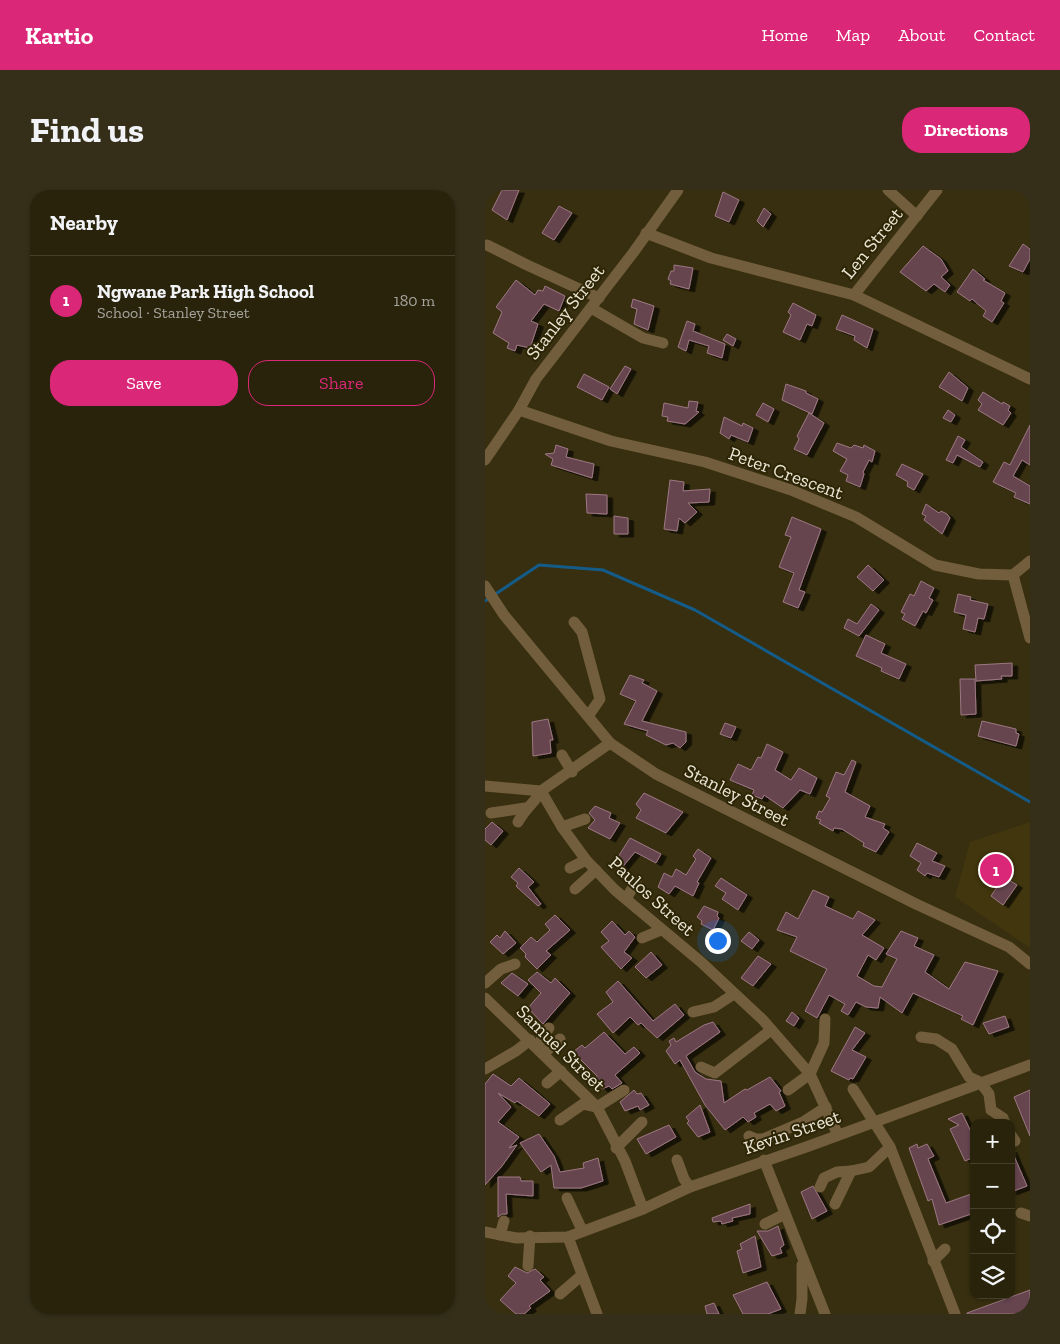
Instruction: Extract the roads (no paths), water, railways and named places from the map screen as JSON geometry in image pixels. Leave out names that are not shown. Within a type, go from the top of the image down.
[{"type":"street","name":"Stanley Street","points":[[485,460],[519,410],[535,379],[599,298],[678,190]]},
{"type":"street","points":[[888,190],[917,216]]},
{"type":"street","name":"Len Street","points":[[853,295],[937,190]]},
{"type":"street","points":[[646,233],[711,258],[853,295],[1030,379]]},
{"type":"street","points":[[487,245],[527,266],[599,298]]},
{"type":"street","points":[[591,308],[643,338],[663,343]]},
{"type":"street","name":"Peter Crescent","points":[[519,410],[611,441],[705,462],[791,490],[856,517],[935,565],[979,574],[1013,575]]},
{"type":"street","points":[[1030,561],[1013,575],[1030,638]]},
{"type":"street","name":"Stanley Street","points":[[485,586],[504,615],[611,743],[656,774],[916,904],[1009,947],[1030,964]]},
{"type":"street","points":[[574,622],[582,632],[600,699],[589,715]]},
{"type":"street","points":[[491,813],[525,808],[537,800],[541,791],[572,772],[611,743]]},
{"type":"street","points":[[562,755],[572,772]]},
{"type":"street","points":[[485,786],[541,791]]},
{"type":"street","name":"Paulos Street","points":[[541,791],[562,827],[586,860],[626,899],[734,994],[771,1030],[810,1074],[838,1135]]},
{"type":"street","points":[[518,822],[525,808]]},
{"type":"street","points":[[562,827],[585,819]]},
{"type":"street","points":[[570,868],[586,860]]},
{"type":"street","points":[[575,889],[596,870]]},
{"type":"street","points":[[626,899],[636,882]]},
{"type":"street","points":[[642,938],[661,930]]},
{"type":"street","points":[[485,983],[501,969],[515,964]]},
{"type":"street","points":[[693,1012],[714,1007],[734,994]]},
{"type":"street","name":"Samuel Street","points":[[485,998],[537,1046],[597,1107],[616,1148],[625,1162],[643,1209]]},
{"type":"street","points":[[788,1090],[810,1074],[824,1043],[825,1019]]},
{"type":"street","points":[[537,1046],[549,1028]]},
{"type":"street","points":[[701,1067],[715,1073],[771,1030]]},
{"type":"street","points":[[921,1037],[936,1038],[952,1049],[969,1077],[979,1082],[989,1094],[991,1110],[1003,1119]]},
{"type":"street","points":[[485,1069],[517,1051],[560,1039]]},
{"type":"street","name":"Kevin Street","points":[[568,1237],[582,1230],[643,1209],[690,1187],[1030,1065]]},
{"type":"street","points":[[547,1083],[561,1071]]},
{"type":"street","points":[[853,1089],[872,1122],[890,1147],[955,1314]]},
{"type":"street","points":[[560,1120],[583,1104],[597,1107],[624,1090]]},
{"type":"street","points":[[749,1136],[756,1139],[763,1138],[803,1122],[826,1107]]},
{"type":"street","points":[[616,1148],[642,1122]]},
{"type":"street","points":[[820,1187],[824,1178],[837,1172],[869,1168],[890,1147]]},
{"type":"street","points":[[677,1160],[684,1179],[690,1187]]},
{"type":"street","points":[[764,1160],[825,1314]]},
{"type":"street","points":[[835,1204],[851,1171]]},
{"type":"street","points":[[567,1198],[582,1230]]},
{"type":"street","points":[[765,1224],[785,1214]]},
{"type":"street","points":[[500,1235],[504,1221]]},
{"type":"street","points":[[485,1232],[516,1238],[530,1236],[568,1237],[597,1314]]},
{"type":"street","points":[[528,1266],[530,1236]]},
{"type":"street","points":[[933,1261],[945,1249]]},
{"type":"street","points":[[799,1314],[802,1299],[802,1259]]},
{"type":"street","points":[[560,1294],[582,1275]]},
{"type":"waterway","points":[[485,601],[539,565],[603,570],[695,610],[1030,802]]},
{"type":"place","name":"Ngwane Park High School","points":[[996,870]]}]
